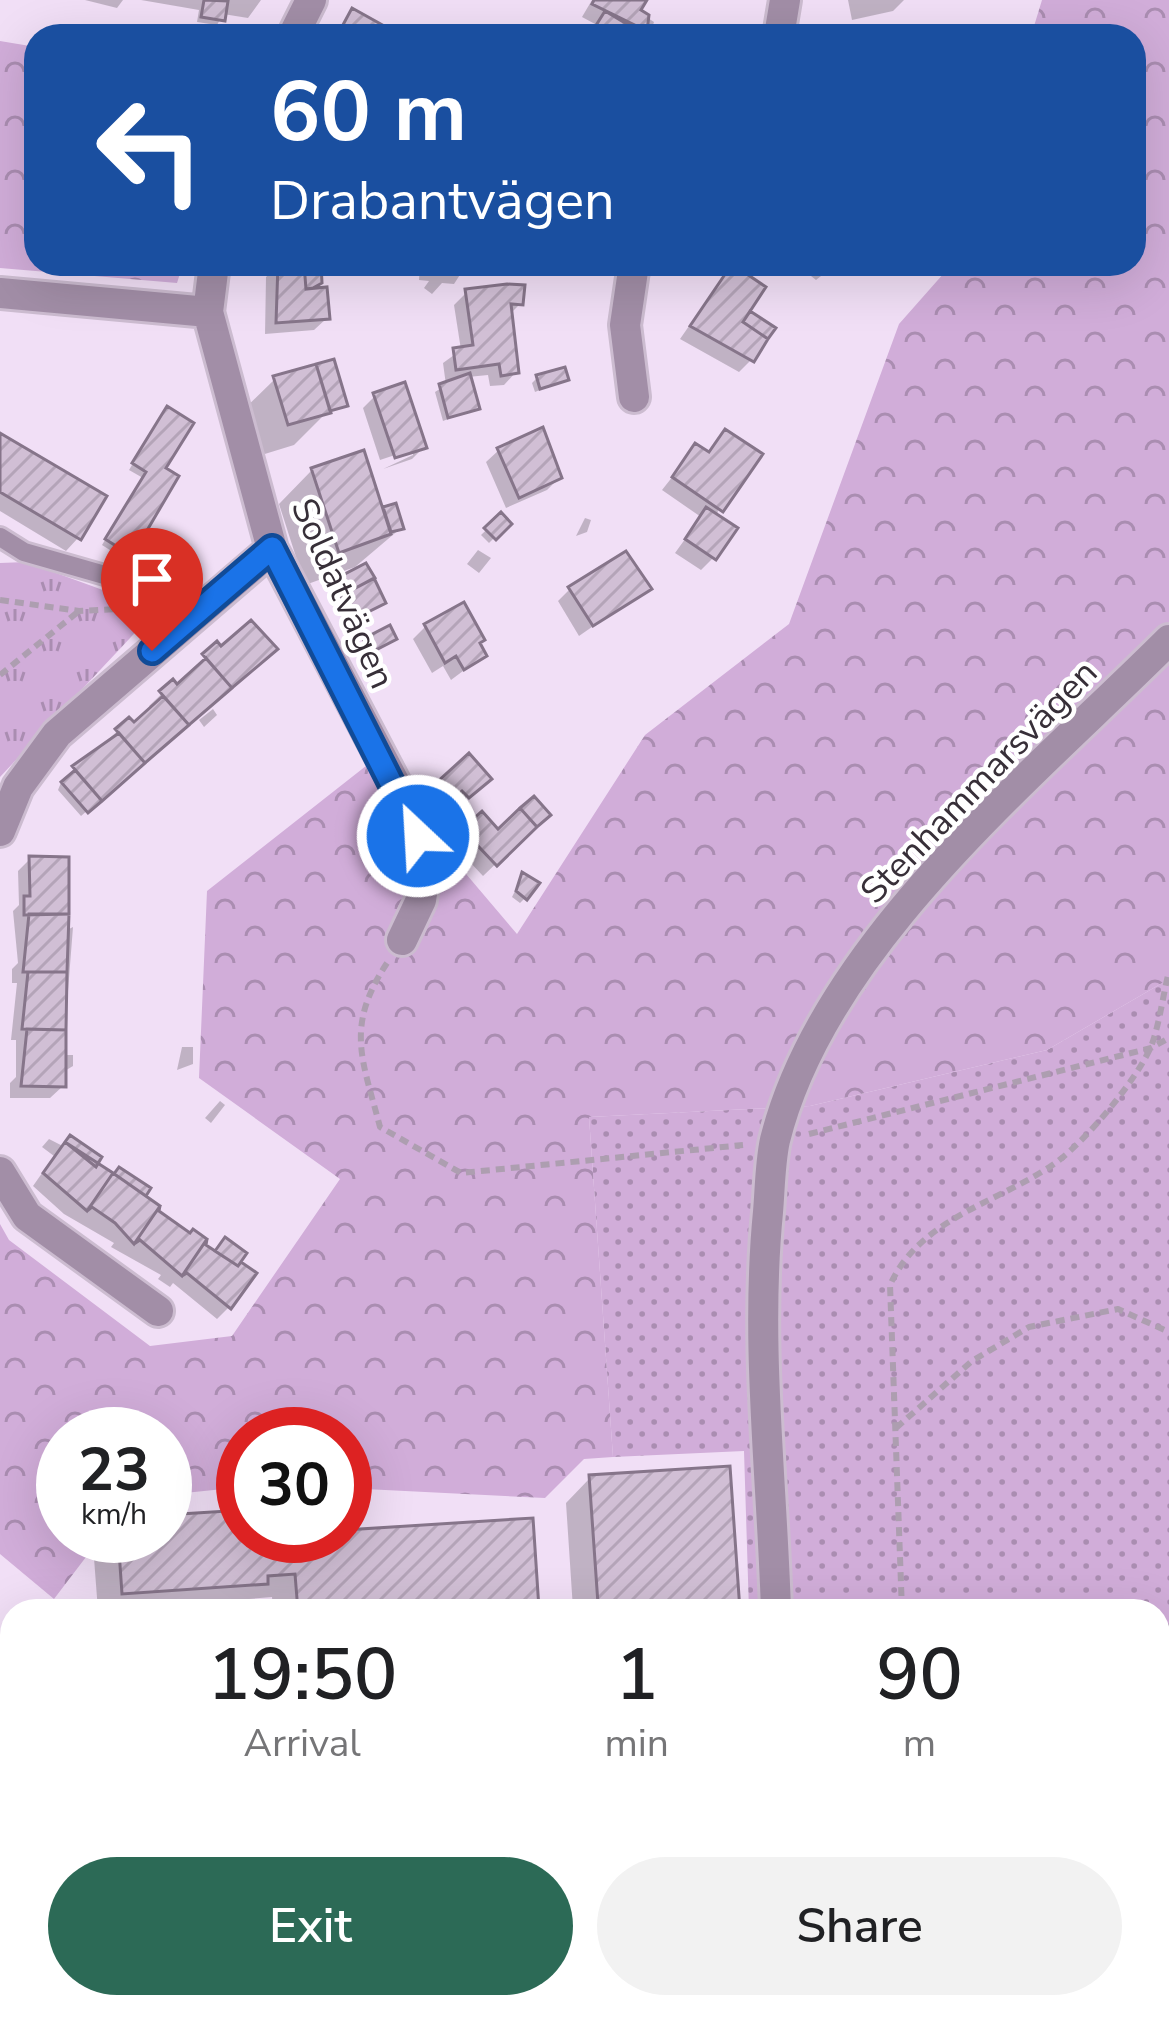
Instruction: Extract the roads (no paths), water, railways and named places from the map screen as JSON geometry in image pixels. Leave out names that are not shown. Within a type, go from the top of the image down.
[{"type":"street","name":"Soldatvägen","points":[[212,276],[208,312],[272,548],[410,812],[428,861],[421,900],[402,940]]},
{"type":"street","points":[[632,276],[625,325],[634,397]]},
{"type":"street","points":[[0,293],[208,312]]},
{"type":"street","points":[[0,830],[18,787],[46,746],[272,548]]},
{"type":"street","name":"Stenhammarsvägen","points":[[775,1599],[761,1288],[775,1142],[819,1030],[899,910],[1169,640]]},
{"type":"street","points":[[0,1172],[27,1216],[158,1311]]},
{"type":"lane","points":[[0,537],[24,552],[195,614]]}]
